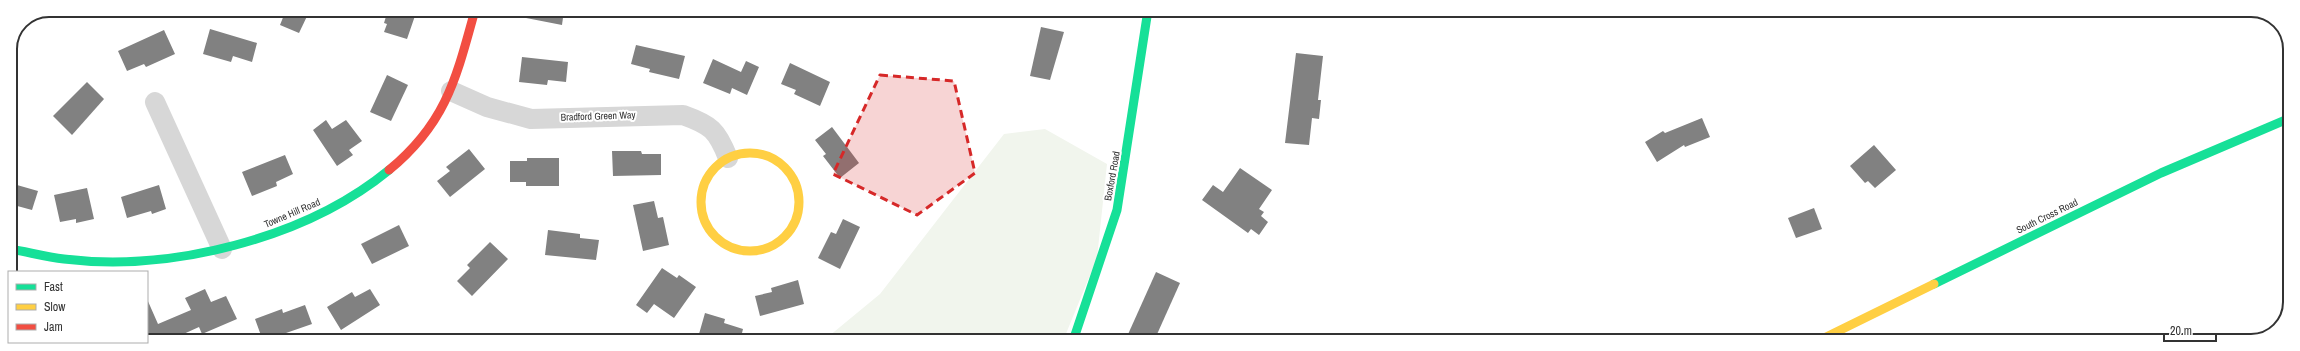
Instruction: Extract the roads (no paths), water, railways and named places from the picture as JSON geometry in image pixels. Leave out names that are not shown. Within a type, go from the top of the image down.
[{"type":"street","name":"Towne Hill Road","points":[[17,250],[80,261],[112,262],[176,258],[222,249],[270,234],[305,220],[352,197],[381,178],[420,140],[443,108],[451,91],[473,17]]},
{"type":"street","name":"Boxford Road","points":[[1075,334],[1117,210],[1147,17]]},
{"type":"street","name":"Bradford Green Way","points":[[451,91],[487,107],[531,119],[683,115],[702,121],[720,137],[728,158]]},
{"type":"street","points":[[155,102],[222,249]]},
{"type":"street","name":"South Cross Road","points":[[1832,334],[2154,177],[2283,121]]},
{"type":"street","points":[[746,153],[765,155],[782,165],[794,180],[799,198],[796,218],[787,234],[772,246],[753,251],[734,249],[717,239],[706,224],[700,205],[703,186],[713,170],[728,158],[746,153]]}]
